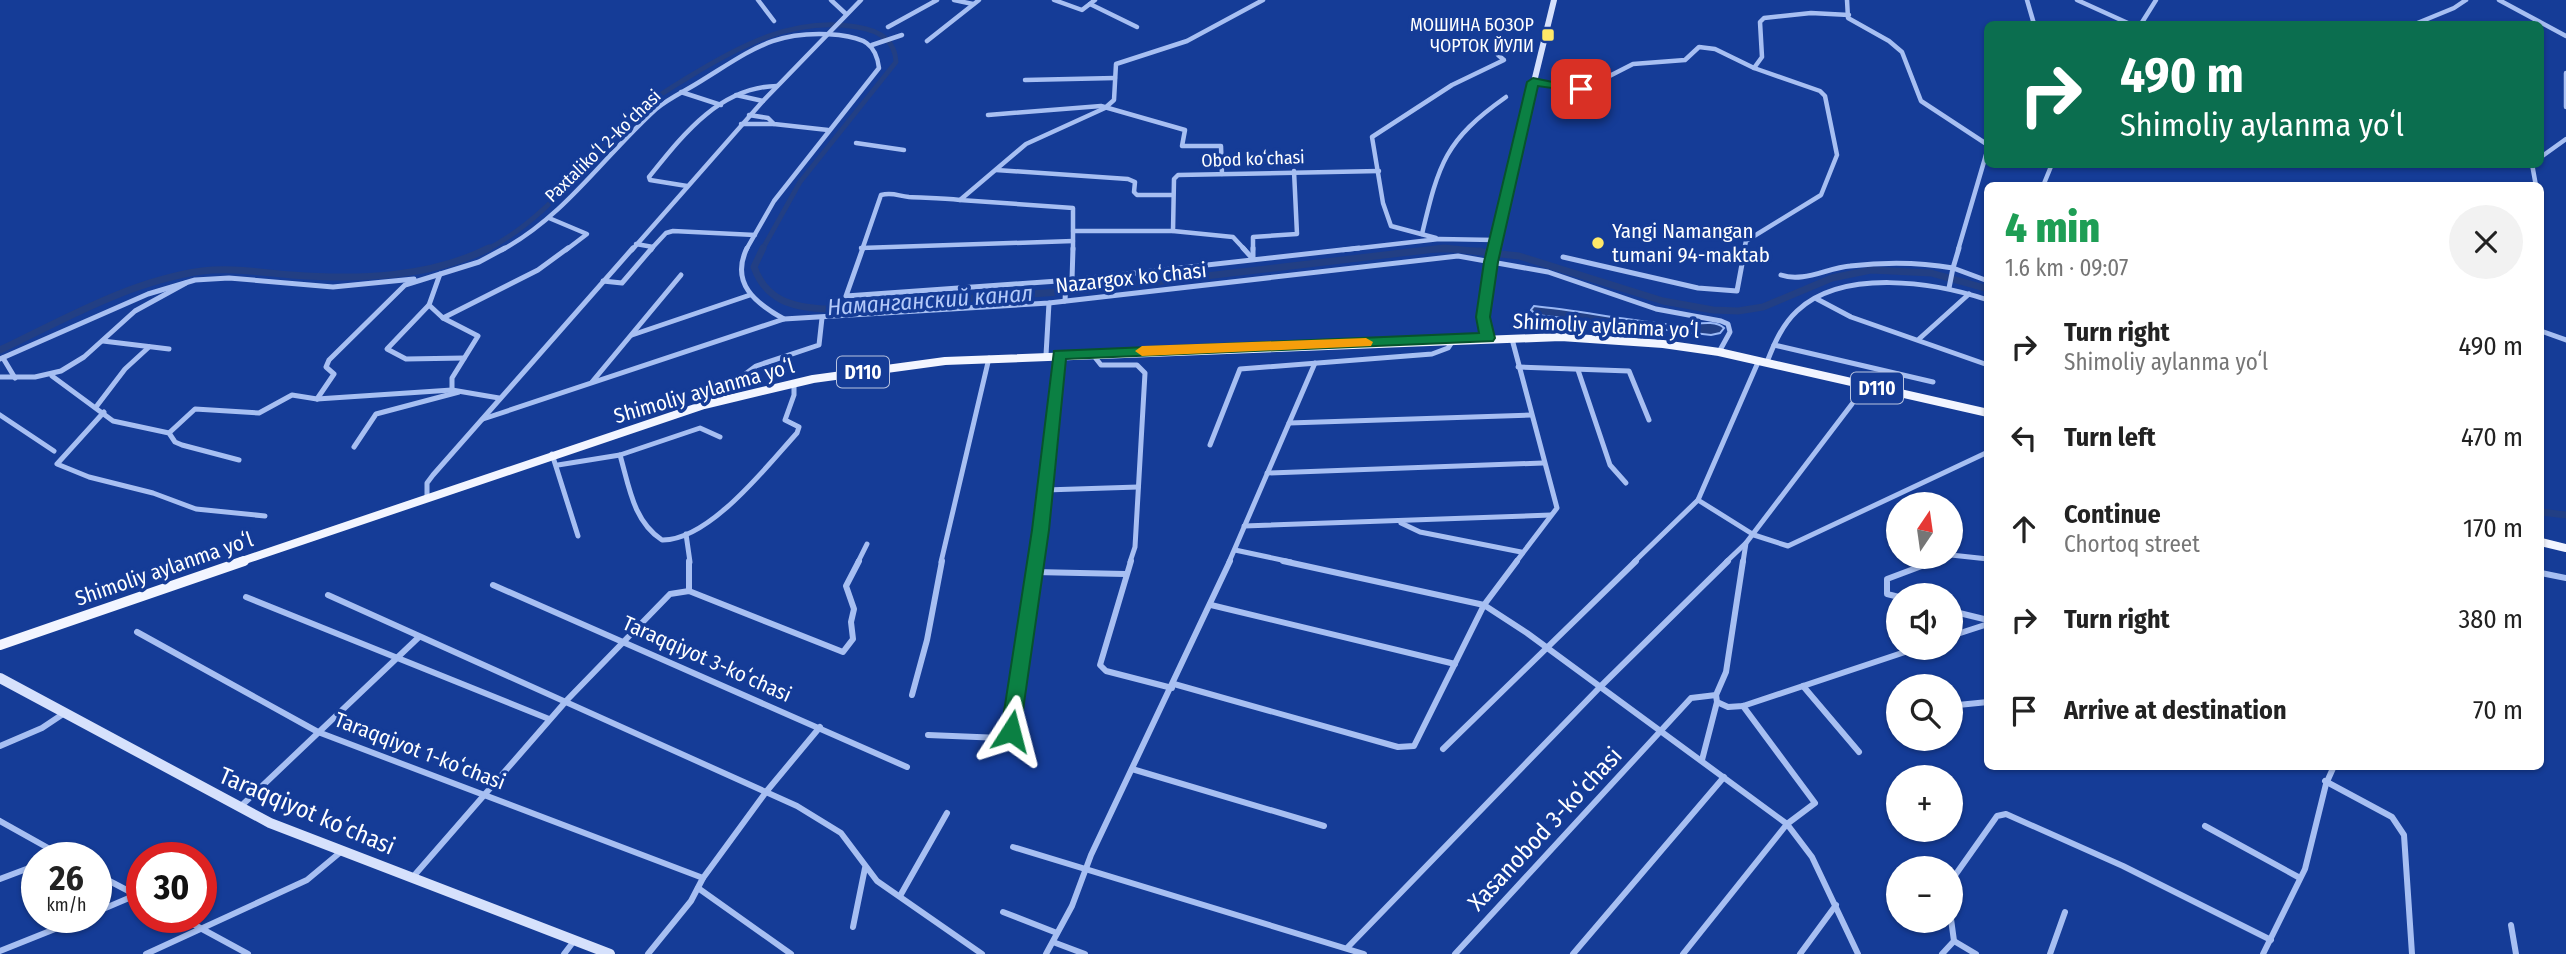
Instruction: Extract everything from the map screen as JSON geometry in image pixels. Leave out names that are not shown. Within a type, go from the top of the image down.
[{"type":"main road","points":[[1488,338],[1483,317],[1491,261],[1554,0]]},
{"type":"main road","name":"Shimoliy aylanma yoʻl","points":[[0,645],[552,454],[704,405],[794,383],[946,361],[1454,339],[1598,339],[1719,352],[1984,412]]},
{"type":"main road","points":[[2544,543],[2566,548]]},
{"type":"main road","name":"Taraqqiyot koʻchasi","points":[[0,678],[239,808],[610,954]]},
{"type":"street","points":[[758,0],[774,21]]},
{"type":"street","points":[[831,0],[844,16]]},
{"type":"street","points":[[427,498],[427,484],[499,397],[741,124],[861,0]]},
{"type":"street","points":[[888,27],[937,0]]},
{"type":"street","points":[[954,0],[973,4]]},
{"type":"street","points":[[927,41],[979,0]]},
{"type":"street","points":[[1054,0],[1083,10],[1095,0]]},
{"type":"street","points":[[960,200],[1029,142],[1090,118],[1107,107],[1114,100],[1115,66],[1120,61],[1187,41],[1264,0]]},
{"type":"street","points":[[1847,0],[1848,19],[1899,49],[1907,59],[1915,92],[1921,101],[1984,144]]},
{"type":"street","points":[[2027,0],[2033,21]]},
{"type":"street","points":[[2077,0],[2123,21]]},
{"type":"street","points":[[2143,21],[2156,0]]},
{"type":"street","points":[[2423,21],[2456,8],[2466,0]]},
{"type":"street","points":[[2499,0],[2538,21]]},
{"type":"street","points":[[1090,4],[1138,27]]},
{"type":"street","points":[[1754,68],[1762,57],[1760,22],[1764,18],[1811,13],[1849,15]]},
{"type":"street","points":[[2544,24],[2566,36]]},
{"type":"street","name":"Paxtalikoʻl 2-koʻchasi","points":[[317,398],[334,374],[326,364],[342,344],[399,290],[423,277],[440,274],[498,254],[549,218],[649,115],[681,92],[764,43],[807,33],[827,33]]},
{"type":"street","points":[[827,33],[856,37],[874,44],[900,35]]},
{"type":"street","points":[[784,319],[750,295],[739,274],[741,261],[786,183],[879,68],[880,60],[874,44]]},
{"type":"street","points":[[1533,82],[1584,89],[1633,64],[1683,61],[1700,47],[1725,53],[1742,65],[1820,91],[1825,96],[1837,155],[1821,195],[1746,241],[1737,290],[1698,288],[1563,257]]},
{"type":"street","points":[[1439,239],[1391,226],[1382,203],[1379,171],[1371,139],[1373,134],[1452,85],[1504,60],[1498,55]]},
{"type":"street","points":[[2566,73],[2566,107]]},
{"type":"street","points":[[1025,80],[1115,78]]},
{"type":"street","points":[[687,186],[649,177],[693,124],[757,84],[777,86]]},
{"type":"street","points":[[681,92],[720,105]]},
{"type":"street","points":[[736,95],[763,100]]},
{"type":"street","points":[[1422,234],[1443,155],[1464,129],[1506,97]]},
{"type":"street","points":[[988,115],[1107,107],[1147,122],[1185,130],[1182,146],[1221,146],[1222,174]]},
{"type":"street","points":[[750,116],[768,118],[774,124]]},
{"type":"street","points":[[741,124],[774,124],[828,130]]},
{"type":"street","points":[[2544,155],[2566,139]]},
{"type":"street","points":[[856,143],[904,150]]},
{"type":"street","points":[[1949,287],[1984,161]]},
{"type":"street","points":[[996,170],[1128,179],[1135,182],[1134,192],[1138,195],[1173,195],[1173,232]]},
{"type":"street","points":[[1254,260],[1253,237],[1297,234],[1294,171]]},
{"type":"street","name":"Obod koʻchasi","points":[[1173,195],[1174,179],[1178,175],[1379,171]]},
{"type":"street","points":[[1065,301],[1069,280],[1073,241],[1073,208],[924,195],[906,197],[891,192],[881,195],[845,295],[1069,280],[1439,239],[1495,242]]},
{"type":"street","points":[[443,318],[538,270],[587,234],[549,218]]},
{"type":"street","points":[[603,281],[622,283],[666,233],[673,231],[755,235]]},
{"type":"street","points":[[1073,232],[1173,232],[1233,237],[1254,260]]},
{"type":"street","points":[[861,248],[1073,241]]},
{"type":"street","points":[[636,244],[653,247]]},
{"type":"street","name":"Nazargox koʻchasi","points":[[480,420],[784,319],[1049,303],[1445,257],[1470,257],[1548,272],[1656,309],[1721,321],[1728,324],[1730,332],[1719,352]]},
{"type":"street","points":[[1781,275],[1793,280],[1830,268],[1906,263],[1953,270],[1984,280]]},
{"type":"street","points":[[440,274],[429,305],[387,349],[406,359],[464,358]]},
{"type":"street","points":[[592,382],[681,275]]},
{"type":"street","points":[[15,378],[2,359],[117,306],[187,282],[229,278],[333,287],[423,277]]},
{"type":"street","points":[[0,377],[52,376],[84,358],[141,307],[162,301],[187,282]]},
{"type":"street","points":[[1443,749],[1698,500],[1763,361],[1780,331],[1798,310],[1833,292],[1881,284],[1949,287],[1984,299]]},
{"type":"street","points":[[1919,340],[1969,294]]},
{"type":"street","points":[[632,335],[750,295]]},
{"type":"street","points":[[1817,299],[1852,317],[1984,364]]},
{"type":"street","points":[[1046,355],[1049,303]]},
{"type":"street","points":[[429,305],[443,318],[478,336],[452,378],[452,390]]},
{"type":"street","points":[[704,405],[756,366],[816,347],[821,343],[822,318]]},
{"type":"street","points":[[2544,332],[2566,341]]},
{"type":"street","points":[[1093,353],[1101,365],[1137,365],[1144,369],[1135,547],[1100,659],[1101,668],[1408,748],[1413,746],[1484,605],[1521,552],[1552,515],[1557,504],[1543,463],[1512,338]]},
{"type":"street","points":[[1210,445],[1240,369],[1432,355],[1448,348],[1454,339]]},
{"type":"street","points":[[103,341],[169,349]]},
{"type":"street","points":[[1774,345],[1933,382]]},
{"type":"street","points":[[92,406],[147,347]]},
{"type":"street","points":[[928,735],[1001,738],[1009,735],[1035,572],[1060,355]]},
{"type":"street","points":[[912,695],[927,640],[936,589],[989,358]]},
{"type":"street","points":[[1046,954],[1054,942],[1132,769],[1211,605],[1315,363]]},
{"type":"street","points":[[1518,367],[1629,371],[1649,420]]},
{"type":"street","points":[[1578,370],[1611,465],[1626,483]]},
{"type":"street","points":[[52,376],[113,421],[169,432],[175,442],[182,445],[239,460]]},
{"type":"street","points":[[620,455],[643,523],[661,540],[674,540],[733,503],[798,431],[797,425],[785,420],[794,395],[794,383]]},
{"type":"street","points":[[169,432],[195,409],[254,413],[292,395],[317,398],[452,390],[499,397]]},
{"type":"street","points":[[354,447],[376,414],[463,391]]},
{"type":"street","points":[[1348,947],[1601,686],[1755,534],[1781,494],[1852,404]]},
{"type":"street","points":[[104,412],[57,464],[89,477],[152,493],[196,509],[265,516]]},
{"type":"street","points":[[0,415],[54,451]]},
{"type":"street","points":[[1289,423],[1531,415]]},
{"type":"street","points":[[558,465],[620,455],[700,428],[720,437]]},
{"type":"street","points":[[552,454],[558,465],[578,536]]},
{"type":"street","points":[[1698,500],[1755,534],[1779,546],[1788,546],[1984,454]]},
{"type":"street","points":[[1267,473],[1543,463]]},
{"type":"street","points":[[1045,490],[1138,486]]},
{"type":"street","points":[[1244,526],[1552,515]]},
{"type":"street","points":[[1398,521],[1420,532],[1521,552]]},
{"type":"street","points":[[686,534],[691,572],[689,592]]},
{"type":"street","points":[[1702,760],[1716,699],[1726,673],[1746,543]]},
{"type":"street","points":[[412,878],[549,719],[670,594],[689,592],[843,652],[853,639],[851,622],[854,610],[846,586],[867,544]]},
{"type":"street","points":[[1235,550],[1484,605],[1663,730],[1787,824],[1812,857],[1858,954]]},
{"type":"street","points":[[1964,554],[1984,558]]},
{"type":"street","points":[[1887,583],[1887,579],[1914,569]]},
{"type":"street","points":[[1035,572],[1125,574]]},
{"type":"street","points":[[2544,573],[2566,578]]},
{"type":"street","name":"Taraqqiyot 3-koʻchasi","points":[[493,585],[820,727],[907,768]]},
{"type":"street","points":[[328,595],[567,700],[766,792],[834,828],[850,843],[865,868],[982,954]]},
{"type":"street","points":[[246,597],[549,719]]},
{"type":"street","points":[[1211,605],[1455,664]]},
{"type":"street","points":[[1963,615],[1984,621]]},
{"type":"street","points":[[1963,631],[1984,624]]},
{"type":"street","name":"Taraqqiyot 1-koʻchasi","points":[[137,632],[318,732],[703,878]]},
{"type":"street","points":[[239,808],[419,637]]},
{"type":"street","points":[[1716,699],[1728,707],[1743,706],[1886,658]]},
{"type":"street","points":[[1803,686],[1859,752]]},
{"type":"street","name":"Xasanobod 3-koʻchasi","points":[[1455,954],[1695,696],[1716,699]]},
{"type":"street","points":[[1963,704],[1984,702]]},
{"type":"street","points":[[1683,954],[1787,824],[1815,802],[1743,706]]},
{"type":"street","points":[[0,746],[42,728],[63,714]]},
{"type":"street","points":[[648,954],[675,922],[703,878],[766,792],[820,727]]},
{"type":"street","points":[[1132,769],[1324,826]]},
{"type":"street","points":[[2263,954],[2301,878],[2315,841],[2325,781],[2331,770]]},
{"type":"street","points":[[1573,954],[1724,777]]},
{"type":"street","points":[[2325,781],[2392,817],[2404,835],[2412,954]]},
{"type":"street","points":[[900,896],[947,813]]},
{"type":"street","points":[[1963,864],[1997,816],[2006,814],[2123,866],[2271,940]]},
{"type":"street","points":[[0,821],[35,842]]},
{"type":"street","points":[[2205,826],[2301,878]]},
{"type":"street","points":[[1013,847],[1364,954]]},
{"type":"street","points":[[217,921],[307,880],[343,850]]},
{"type":"street","points":[[853,927],[865,868]]},
{"type":"street","points":[[0,879],[21,870]]},
{"type":"street","points":[[698,888],[791,954]]},
{"type":"street","points":[[1800,954],[1836,905]]},
{"type":"street","points":[[1003,912],[1057,933]]},
{"type":"street","points":[[2050,954],[2065,912]]},
{"type":"street","points":[[2511,925],[2516,954]]},
{"type":"street","points":[[0,951],[45,933]]},
{"type":"street","points":[[146,954],[190,933]]},
{"type":"street","points":[[210,933],[248,954]]},
{"type":"street","points":[[1942,954],[1954,940],[1953,933]]},
{"type":"street","points":[[1954,940],[1976,954]]},
{"type":"street","points":[[565,954],[574,941]]},
{"type":"street","points":[[1054,942],[1085,954]]},
{"type":"water","points":[[1534,306],[1677,325],[1714,323],[1724,328],[1720,333],[1711,335],[1537,315],[1531,310]]},
{"type":"waterway","name":"Наманганский канал","points":[[486,250],[529,222],[548,205],[641,109],[707,66],[747,45],[789,30],[834,25],[857,27],[878,33],[892,47],[896,62],[800,182],[762,249]]},
{"type":"waterway","name":"Наманганский канал","points":[[0,350],[124,292],[175,276],[224,270],[317,277],[392,275],[442,266],[489,248]]},
{"type":"waterway","name":"Наманганский канал","points":[[762,249],[754,267],[765,287],[781,300],[791,304],[824,309],[1087,290],[1444,248],[1463,250]]},
{"type":"waterway","name":"Наманганский канал","points":[[1429,250],[1463,250]]},
{"type":"waterway","name":"Наманганский канал","points":[[1463,250],[1481,250]]},
{"type":"waterway","name":"Наманганский канал","points":[[1463,250],[1519,256],[1663,301],[1713,310],[1738,311],[1763,307],[1832,278],[1871,270],[1931,273],[1984,288]]},
{"type":"waterway","name":"Наманганский канал","points":[[2544,512],[2566,515]]},
{"type":"slow traffic","points":[[1142,351],[1366,342]]},
{"type":"place","name":"МОШИНА БОЗОР ЧОРТОК ЙУЛИ","points":[[1548,35]]},
{"type":"place","name":"Yangi Namangan tumani 94-maktab","points":[[1598,243]]},
{"type":"route","points":[[1011,731],[1041,530],[1060,355],[1488,338],[1483,317],[1494,244],[1533,82],[1581,89]]}]
